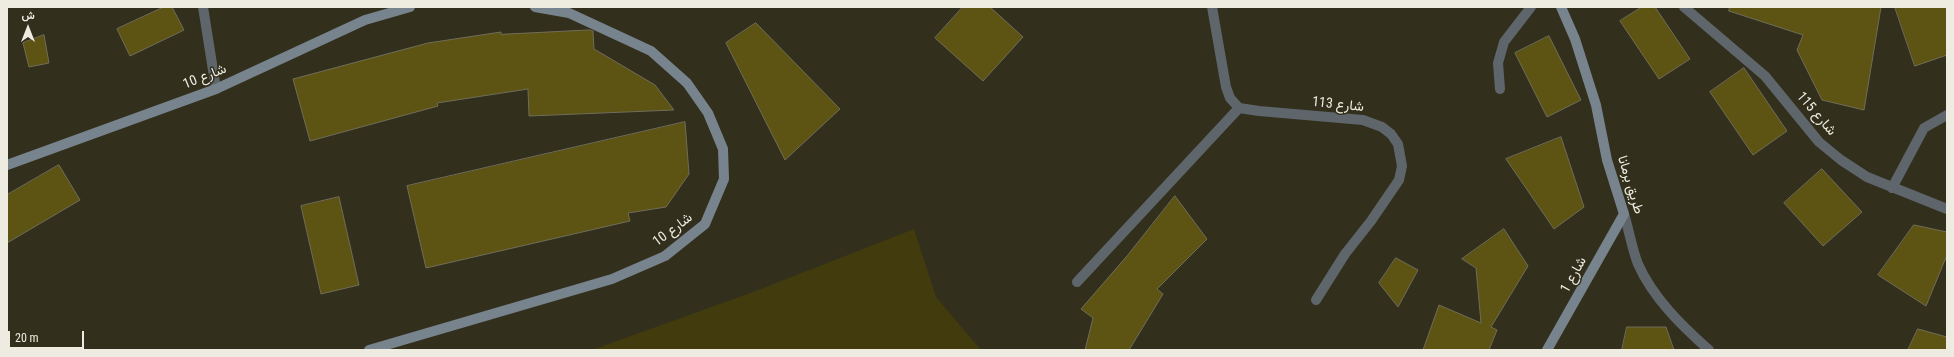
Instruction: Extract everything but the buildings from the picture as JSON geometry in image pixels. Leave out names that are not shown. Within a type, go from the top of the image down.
[{"type":"main road","name":"شارع 10","points":[[7,165],[216,89],[364,20],[410,7]]},
{"type":"main road","name":"شارع 10","points":[[369,350],[612,279],[665,256],[705,224],[724,179],[723,149],[708,113],[687,83],[651,52],[569,13],[535,7]]},
{"type":"main road","name":"طريق برمانا","points":[[1561,7],[1575,39],[1596,105],[1607,160],[1624,214]]},
{"type":"main road","name":"شارع 1","points":[[1547,350],[1624,214]]},
{"type":"street","points":[[203,7],[216,89]]},
{"type":"street","points":[[1078,282],[1239,108],[1230,98],[1226,87],[1212,7]]},
{"type":"street","points":[[1500,90],[1498,63],[1504,42],[1531,7]]},
{"type":"street","name":"شارع 115","points":[[1684,7],[1765,76],[1819,142],[1841,160],[1861,173],[1892,188],[1947,209]]},
{"type":"street","name":"شارع 113","points":[[1239,108],[1259,112],[1363,120],[1382,127],[1392,134],[1398,144],[1402,166],[1398,180],[1371,221],[1345,254],[1316,300]]},
{"type":"street","points":[[1892,188],[1924,128],[1947,116]]},
{"type":"street","name":"طريق برمانا","points":[[1624,214],[1638,264],[1655,292],[1673,315],[1709,350]]},
{"type":"shaded area","points":[[914,229],[936,297],[981,350],[592,350],[753,292]]}]
